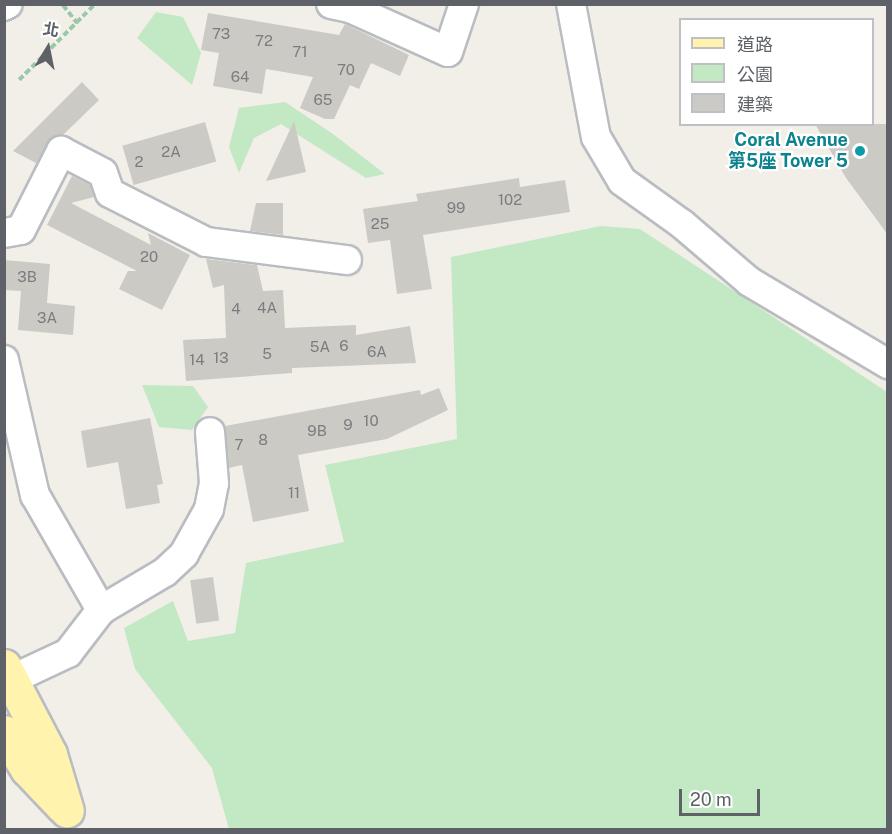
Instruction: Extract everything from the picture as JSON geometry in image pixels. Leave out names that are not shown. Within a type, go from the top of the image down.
[{"type":"main road","points":[[6,676],[50,754],[74,820]]},
{"type":"main road","points":[[4,732],[27,769],[74,820]]},
{"type":"street","points":[[331,4],[350,8],[448,52],[464,4]]},
{"type":"street","points":[[571,4],[596,137],[622,181],[682,224],[750,282],[888,364]]},
{"type":"street","points":[[4,233],[21,230],[61,152],[103,173],[110,193],[206,242],[347,260]]},
{"type":"street","points":[[4,360],[35,495],[101,610]]},
{"type":"street","points":[[6,676],[68,653],[101,610],[165,572],[198,532],[214,483],[210,432]]},
{"type":"path","points":[[20,80],[95,4]]},
{"type":"path","points":[[63,5],[77,23]]},
{"type":"green space","points":[[156,12],[183,17],[201,53],[192,85],[137,38]]},
{"type":"green space","points":[[285,102],[333,134],[385,174],[366,178],[281,124],[254,138],[239,173],[229,147],[239,108]]},
{"type":"green space","points":[[601,226],[640,229],[887,392],[887,829],[229,829],[212,768],[135,669],[124,628],[173,601],[188,641],[235,633],[246,563],[344,542],[325,465],[457,439],[451,257]]},
{"type":"green space","points":[[142,385],[193,386],[208,407],[192,430],[159,427]]},
{"type":"building","points":[[208,13],[339,35],[345,24],[409,55],[400,76],[371,63],[359,89],[350,85],[334,119],[325,119],[300,108],[313,77],[266,69],[262,94],[213,86],[219,53],[201,50]]},
{"type":"building","points":[[82,82],[99,100],[63,135],[52,138],[36,163],[13,151]]},
{"type":"building","points":[[294,121],[306,172],[266,181]]},
{"type":"building","points":[[205,122],[216,161],[134,185],[122,146]]},
{"type":"building","points":[[888,124],[888,235],[846,178],[816,126]]},
{"type":"building","points":[[72,176],[90,185],[94,197],[71,203],[151,245],[148,233],[190,255],[162,310],[119,289],[128,271],[137,271],[47,225]]},
{"type":"building","points":[[519,178],[520,187],[565,180],[570,212],[423,235],[432,289],[397,294],[390,240],[368,243],[363,209],[418,201],[416,194]]},
{"type":"building","points":[[256,203],[283,203],[283,235],[250,231]]},
{"type":"building","points":[[206,259],[257,265],[263,291],[283,290],[285,328],[356,325],[356,335],[410,326],[416,363],[292,368],[292,373],[186,381],[183,340],[226,338],[224,285],[213,288]]},
{"type":"building","points":[[4,260],[50,264],[47,303],[75,306],[73,335],[18,330],[21,291],[4,290]]},
{"type":"building","points":[[439,388],[448,410],[387,439],[298,455],[309,511],[253,522],[242,465],[229,468],[225,426],[420,390],[421,395]]},
{"type":"building","points":[[150,418],[163,484],[157,485],[160,503],[126,509],[118,462],[87,468],[81,431]]},
{"type":"building","points":[[213,577],[219,621],[196,624],[190,580]]},
{"type":"place","name":"Coral Avenue 第5座 Tower 5","points":[[860,151]]}]
